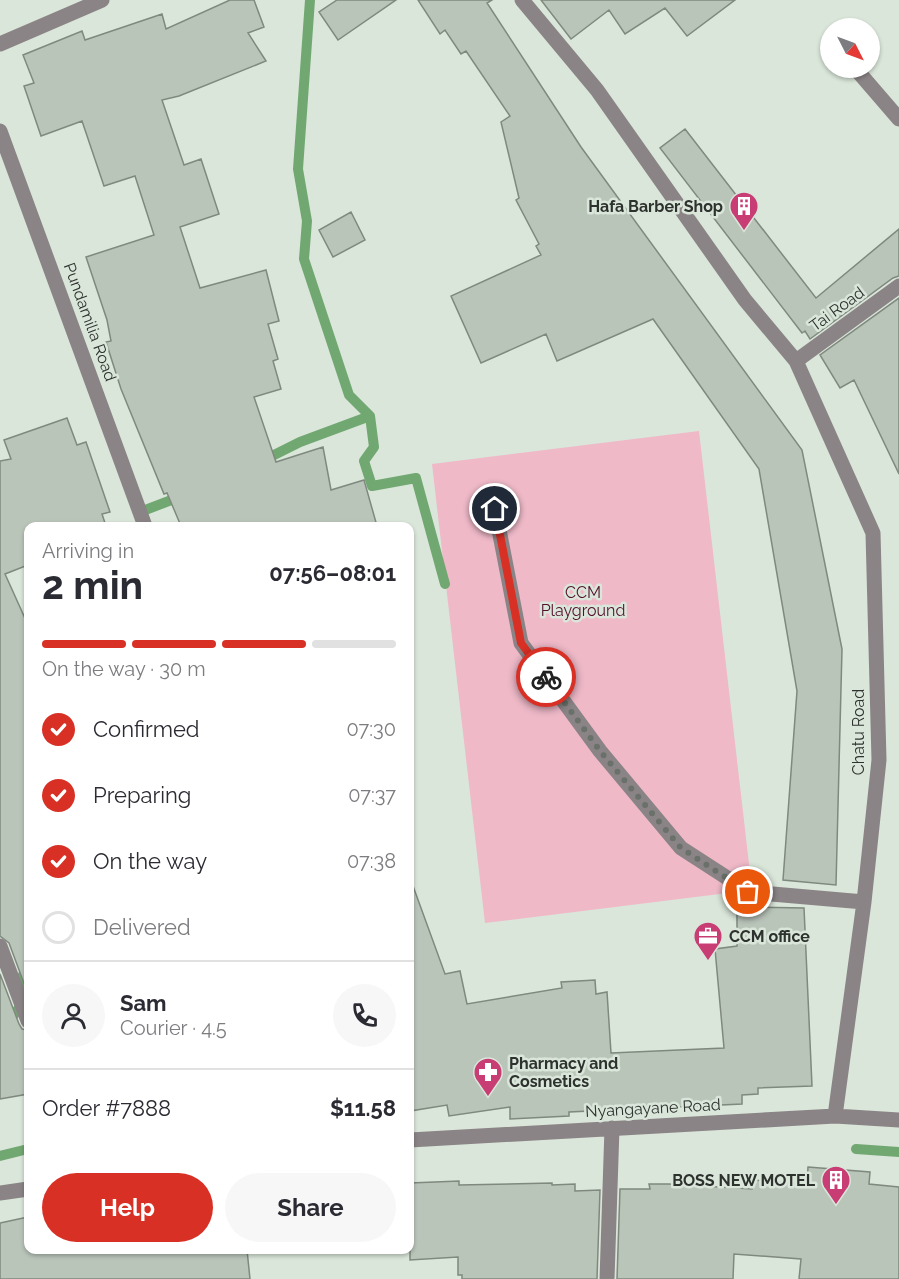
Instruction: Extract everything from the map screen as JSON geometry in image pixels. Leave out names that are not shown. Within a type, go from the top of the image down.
[{"type":"street","points":[[0,44],[102,0]]},
{"type":"street","name":"Chatu Road","points":[[522,0],[597,90],[745,300],[796,361],[873,533],[879,760],[864,902],[835,1116]]},
{"type":"street","points":[[864,78],[899,119]]},
{"type":"street","name":"Pundamilia Road","points":[[0,131],[145,522]]},
{"type":"street","name":"Tai Road","points":[[796,361],[899,286]]},
{"type":"street","points":[[495,509],[521,643],[600,751],[681,848],[748,892],[864,902]]},
{"type":"street","points":[[0,946],[24,1010]]},
{"type":"street","name":"Nyangayane Road","points":[[414,1139],[428,1137],[490,1137],[835,1116],[899,1120]]},
{"type":"street","points":[[607,1279],[612,1128]]},
{"type":"street","points":[[0,1193],[24,1190]]},
{"type":"green space","name":"CCM Playground","points":[[699,431],[752,890],[485,923],[432,464]]},
{"type":"building","points":[[230,0],[254,0],[264,27],[248,33],[266,61],[179,96],[162,100],[184,165],[201,159],[219,214],[180,227],[200,288],[266,270],[279,321],[268,324],[278,359],[273,361],[281,389],[254,397],[276,462],[323,447],[331,490],[364,480],[376,522],[179,522],[167,493],[164,494],[121,389],[106,342],[111,341],[107,320],[86,257],[154,235],[135,176],[104,186],[82,121],[41,136],[24,86],[34,83],[23,55],[82,31],[85,40],[162,14],[166,29]]},
{"type":"building","points":[[337,0],[396,0],[338,40],[319,12]]},
{"type":"building","points":[[418,0],[492,0],[487,3],[581,147],[802,450],[842,649],[836,885],[783,880],[797,691],[759,469],[653,319],[557,361],[546,334],[481,363],[451,296],[541,255],[536,246],[539,244],[516,200],[519,198],[501,122],[510,116],[466,51],[461,54],[445,30],[440,34]]},
{"type":"building","points":[[541,0],[735,0],[687,36],[665,8],[625,34],[609,10],[571,39]]},
{"type":"building","name":"Hafa Barber Shop","points":[[685,129],[816,298],[899,229],[899,276],[893,278],[810,339],[805,331],[802,333],[660,148]]},
{"type":"building","points":[[351,212],[365,240],[333,257],[319,230]]},
{"type":"building","points":[[899,298],[899,474],[854,380],[840,388],[820,355]]},
{"type":"building","points":[[67,418],[77,445],[86,442],[110,512],[102,514],[105,522],[24,522],[24,567],[5,574],[24,616],[24,983],[9,943],[0,936],[0,461],[11,459],[4,440]]},
{"type":"building","points":[[414,889],[445,974],[460,971],[467,1004],[562,988],[561,982],[595,980],[596,994],[607,992],[611,1053],[724,1048],[715,949],[737,946],[737,907],[804,908],[812,1086],[758,1088],[758,1094],[742,1095],[742,1104],[569,1112],[569,1116],[510,1119],[510,1107],[449,1116],[447,1105],[414,1110]]},
{"type":"building","points":[[0,974],[19,1024],[24,1029],[24,1095],[0,1099]]},
{"type":"building","points":[[808,1167],[870,1172],[869,1184],[899,1187],[899,1279],[799,1279],[801,1259],[734,1254],[733,1279],[617,1279],[620,1189],[650,1189],[649,1184],[669,1184],[752,1189],[753,1180],[807,1184]]},
{"type":"building","points":[[459,1181],[459,1185],[552,1183],[552,1185],[575,1184],[575,1191],[600,1190],[597,1279],[462,1279],[462,1275],[458,1275],[458,1257],[410,1260],[410,1254],[414,1254],[414,1183]]},
{"type":"building","points":[[24,1218],[24,1254],[247,1254],[250,1279],[0,1279],[0,1223]]},
{"type":"waterway","points":[[310,0],[298,169],[307,221],[304,259],[349,395],[370,416]]},
{"type":"waterway","points":[[262,461],[300,442],[370,416],[374,447],[364,461],[372,486],[416,478],[445,584]]},
{"type":"waterway","points":[[140,512],[182,496]]},
{"type":"waterway","points":[[12,1026],[10,1020],[22,1004],[20,981],[24,973]]},
{"type":"waterway","points":[[856,1149],[899,1152]]},
{"type":"waterway","points":[[0,1156],[24,1150]]},
{"type":"way so far","points":[[546,677],[600,751],[681,848],[748,892]]},
{"type":"place","name":"Hafa Barber Shop","points":[[744,232]]},
{"type":"place","name":"CCM office","points":[[708,962]]},
{"type":"place","name":"Pharmacy and Cosmetics","points":[[488,1098]]},
{"type":"place","name":"BOSS NEW MOTEL","points":[[836,1206]]},
{"type":"route","points":[[495,509],[521,643],[546,677]]}]
